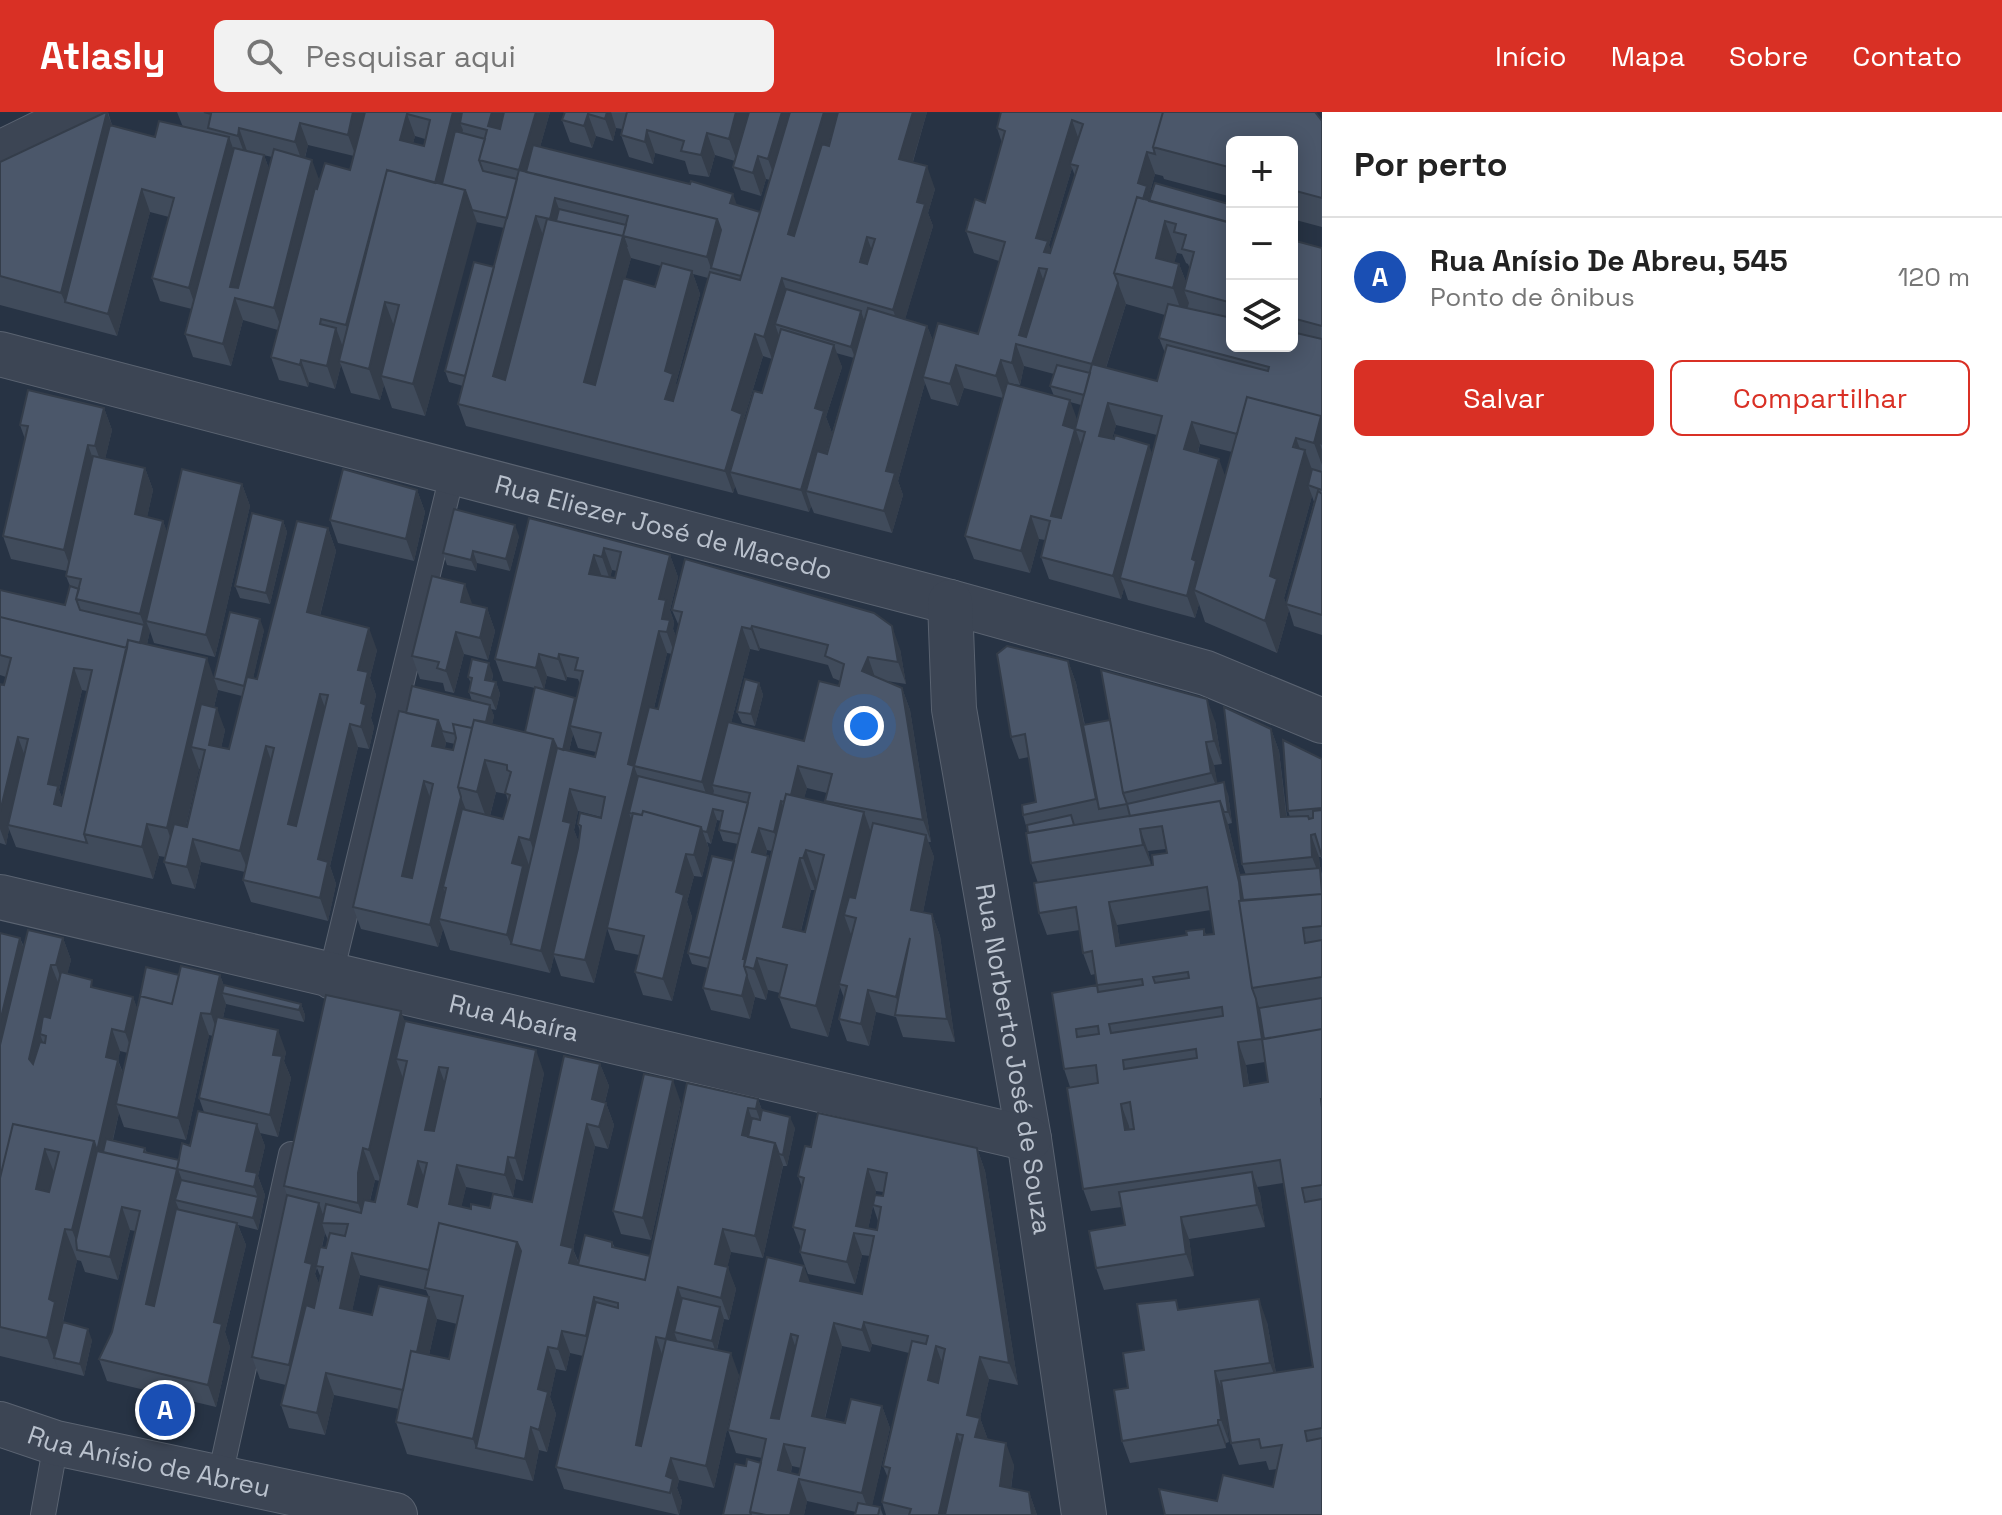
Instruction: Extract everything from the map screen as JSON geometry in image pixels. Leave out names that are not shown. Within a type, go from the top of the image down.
[{"type":"street","points":[[0,153],[84,112]]},
{"type":"street","name":"Rua Eliezer José de Macedo","points":[[0,354],[950,602],[1206,673],[1322,721]]},
{"type":"street","name":"Rua Norberto José de Souza","points":[[950,602],[954,709],[1029,1139],[1084,1515]]},
{"type":"street","name":"Rua Abaíra","points":[[0,897],[328,989],[1029,1139]]},
{"type":"street","name":"Rua Anísio de Abreu","points":[[0,1424],[56,1443],[395,1515]]},
{"type":"lane","points":[[328,989],[453,471]]},
{"type":"lane","points":[[220,1476],[297,1126]]},
{"type":"lane","points":[[43,1515],[56,1443]]},
{"type":"building","points":[[107,112],[61,293],[0,276],[0,162]]},
{"type":"building","points":[[204,112],[353,112],[348,135],[300,123],[295,142],[239,128],[238,136],[208,128],[211,114]]},
{"type":"building","points":[[365,112],[453,112],[435,183],[387,170],[346,325],[321,319],[320,324],[336,328],[327,366],[301,360],[300,365],[271,357],[315,188],[325,163],[350,170]],"holes":[[[407,114],[430,120],[424,146],[400,140]]]},
{"type":"building","points":[[462,112],[492,112],[488,126],[500,129],[504,112],[536,112],[519,170],[479,160],[487,130],[460,123]]},
{"type":"building","points":[[565,112],[607,112],[605,119],[588,114],[584,126],[562,120]]},
{"type":"building","points":[[627,112],[736,112],[729,139],[707,133],[701,155],[681,151],[684,141],[647,130],[645,142],[621,135]]},
{"type":"building","points":[[749,112],[782,112],[768,159],[758,156],[753,173],[733,167]]},
{"type":"building","points":[[790,112],[824,112],[788,234],[794,236],[822,144],[829,146],[838,112],[913,112],[899,159],[927,166],[917,202],[925,204],[893,310],[782,278],[764,337],[755,334],[732,410],[742,414],[725,471],[458,404],[519,170],[717,219],[707,257],[623,236],[584,382],[595,385],[623,278],[655,287],[662,263],[692,271],[665,371],[673,374],[665,399],[673,401],[710,272],[740,280]],"holes":[[[555,198],[628,216],[623,236],[547,219],[505,380],[493,376],[536,216],[550,219]],[[867,237],[875,239],[867,264],[860,262]]]},
{"type":"building","points":[[1001,112],[1163,112],[1153,147],[1155,154],[1147,152],[1138,183],[1147,186],[1143,199],[1137,197],[1114,273],[1118,283],[1092,364],[1016,344],[1012,363],[1001,360],[996,376],[956,365],[950,384],[923,377],[938,323],[978,334],[1005,242],[966,231],[975,199],[985,203],[1005,131],[997,128]],"holes":[[[1072,120],[1083,124],[1070,164],[1078,166],[1050,253],[1044,252],[1048,241],[1036,238]],[[1039,268],[1047,269],[1026,337],[1019,335]]]},
{"type":"building","points":[[1163,112],[1315,112],[1322,121],[1322,198],[1298,192],[1298,136],[1226,136],[1226,166],[1153,147]]},
{"type":"building","points":[[159,121],[229,137],[189,288],[152,278],[174,198],[142,189],[108,314],[65,302],[110,125],[155,137]]},
{"type":"building","points":[[455,131],[485,139],[479,160],[483,171],[517,179],[507,218],[472,210],[465,190],[442,184]]},
{"type":"building","points":[[533,145],[690,184],[691,181],[733,194],[730,203],[760,212],[741,276],[711,268],[721,230],[717,219],[526,172]]},
{"type":"building","points":[[234,148],[264,155],[230,287],[238,288],[274,149],[312,160],[274,308],[235,298],[223,344],[185,334]]},
{"type":"building","points":[[387,170],[465,190],[413,384],[381,376],[399,305],[385,302],[369,369],[339,361]]},
{"type":"building","points":[[1155,183],[1226,203],[1226,222],[1149,201]]},
{"type":"building","points":[[1137,197],[1226,221],[1226,301],[1184,290],[1194,252],[1182,249],[1186,235],[1174,232],[1176,224],[1165,221],[1156,258],[1179,264],[1173,288],[1114,273]]},
{"type":"building","points":[[559,209],[626,225],[623,236],[556,221]]},
{"type":"building","points":[[1298,242],[1322,248],[1322,326],[1298,320]]},
{"type":"building","points":[[474,262],[494,267],[465,376],[445,371]]},
{"type":"building","points":[[786,289],[861,311],[851,347],[775,324]]},
{"type":"building","points":[[1168,304],[1226,317],[1226,352],[1298,352],[1298,333],[1322,339],[1322,420],[1321,416],[1247,397],[1237,434],[1192,422],[1184,449],[1219,459],[1192,559],[1196,561],[1187,596],[1120,578],[1162,416],[1108,403],[1099,436],[1114,439],[1115,435],[1149,445],[1113,576],[1041,557],[1050,521],[1031,516],[1021,551],[965,536],[1007,383],[1070,400],[1063,425],[1075,429],[1092,364],[1157,381],[1167,345],[1268,371],[1269,367],[1159,338]],"holes":[[[1075,429],[1085,432],[1061,518],[1051,516]]]},
{"type":"building","points":[[868,308],[927,326],[886,471],[895,473],[884,511],[806,491],[817,451],[827,454]]},
{"type":"building","points":[[781,329],[834,345],[815,408],[824,411],[801,490],[730,472],[754,391],[762,393]]},
{"type":"building","points":[[1057,365],[1090,373],[1084,395],[1050,386]]},
{"type":"building","points":[[28,390],[104,408],[95,446],[88,445],[64,550],[3,536],[28,426],[20,425]]},
{"type":"building","points":[[1247,397],[1321,416],[1314,443],[1296,438],[1293,447],[1305,450],[1270,576],[1277,579],[1265,621],[1194,590]]},
{"type":"building","points":[[93,456],[145,468],[135,514],[163,521],[140,614],[76,599],[81,579],[66,576]]},
{"type":"building","points":[[182,469],[242,484],[206,635],[146,621]]},
{"type":"building","points":[[343,469],[417,490],[406,539],[330,520]]},
{"type":"building","points":[[1312,469],[1322,472],[1322,490],[1308,485]]},
{"type":"building","points":[[1318,491],[1322,494],[1322,615],[1286,604]]},
{"type":"building","points":[[454,509],[515,525],[506,559],[473,551],[471,560],[443,553]]},
{"type":"building","points":[[252,513],[283,521],[266,593],[235,586]]},
{"type":"building","points":[[529,518],[670,555],[659,599],[666,600],[662,619],[670,620],[667,632],[659,631],[628,764],[634,766],[585,960],[553,954],[578,848],[580,813],[601,818],[605,797],[570,789],[563,821],[571,823],[541,951],[511,944],[557,748],[595,757],[601,733],[570,726],[583,671],[575,670],[578,658],[559,654],[558,659],[539,654],[536,668],[495,659]],"holes":[[[604,548],[621,552],[615,578],[589,574],[594,555],[602,557]]]},
{"type":"building","points":[[297,521],[328,528],[307,612],[369,628],[358,670],[368,672],[361,703],[366,705],[361,727],[350,724],[318,859],[328,862],[320,898],[243,880],[274,748],[266,746],[240,851],[193,839],[187,867],[164,862],[174,824],[187,827],[205,750],[191,747],[201,704],[217,708],[209,745],[229,749],[247,677],[257,679]],"holes":[[[320,694],[328,695],[296,826],[288,824]]]},
{"type":"building","points":[[685,559],[874,613],[892,626],[898,662],[868,657],[862,671],[902,688],[923,820],[825,801],[832,774],[798,766],[791,795],[786,794],[784,802],[781,801],[774,832],[759,828],[752,852],[768,856],[743,959],[747,975],[742,996],[703,988],[750,793],[712,785],[728,722],[804,741],[819,681],[839,686],[844,664],[825,656],[828,645],[752,626],[751,629],[742,627],[702,782],[634,766],[649,707],[658,709],[682,612],[672,610]]},
{"type":"building","points":[[432,576],[465,584],[461,602],[487,608],[480,638],[456,632],[446,671],[437,668],[439,662],[412,656]]},
{"type":"building","points":[[70,586],[79,589],[76,599],[80,610],[144,625],[140,643],[128,640],[127,648],[0,617],[0,590],[65,605]]},
{"type":"building","points":[[230,612],[260,619],[244,686],[214,678]]},
{"type":"building","points":[[0,617],[127,648],[84,834],[87,843],[8,825],[28,739],[18,737],[0,812],[0,684],[4,685],[11,658],[0,655]],"holes":[[[74,668],[92,670],[61,806],[54,804],[58,786],[48,784]]]},
{"type":"building","points":[[128,640],[207,658],[167,828],[147,824],[142,847],[84,834]]},
{"type":"building","points":[[1007,646],[1068,661],[1096,799],[1023,815],[1022,805],[1036,802],[1025,734],[1011,737],[997,654]]},
{"type":"building","points":[[472,659],[489,663],[485,680],[496,682],[491,698],[469,692]]},
{"type":"building","points":[[1101,670],[1207,699],[1214,741],[1206,742],[1211,773],[1123,793]]},
{"type":"building","points":[[745,679],[759,683],[751,714],[737,712]]},
{"type":"building","points":[[412,686],[490,705],[486,722],[474,720],[472,728],[453,724],[455,734],[442,731],[438,720],[406,713]]},
{"type":"building","points":[[535,687],[575,698],[563,750],[557,748],[553,739],[525,732]]},
{"type":"building","points":[[1224,707],[1271,729],[1281,817],[1308,816],[1309,819],[1313,818],[1313,811],[1322,810],[1322,857],[1315,834],[1311,835],[1312,857],[1242,864]]},
{"type":"building","points":[[399,711],[438,720],[432,746],[453,750],[456,738],[453,724],[472,728],[458,787],[461,797],[430,925],[353,907]],"holes":[[[424,781],[433,784],[412,878],[402,876]]]},
{"type":"building","points":[[474,720],[553,739],[530,840],[519,837],[512,863],[523,866],[507,935],[439,919],[446,888],[443,887],[462,809],[503,819],[510,795],[505,793],[511,772],[507,770],[507,765],[485,760],[477,792],[458,787]]},
{"type":"building","points":[[1110,720],[1127,804],[1099,809],[1083,725]]},
{"type":"building","points":[[1283,740],[1322,759],[1322,808],[1288,811]]},
{"type":"building","points":[[638,776],[748,803],[740,834],[719,830],[723,811],[713,809],[707,832],[702,831],[701,827],[643,811],[642,815],[629,813]]},
{"type":"building","points":[[1224,782],[1228,812],[1224,812],[1220,801],[1130,816],[1127,804]]},
{"type":"building","points":[[786,794],[864,812],[816,1006],[779,997],[787,965],[757,958],[754,969],[744,966]],"holes":[[[806,850],[824,855],[805,932],[783,927],[800,858]]]},
{"type":"building","points":[[1220,801],[1239,882],[1239,901],[1262,1039],[1322,1029],[1322,1185],[1302,1188],[1305,1202],[1322,1199],[1322,1428],[1305,1431],[1307,1441],[1322,1438],[1322,1515],[1165,1515],[1159,1489],[1217,1501],[1223,1475],[1273,1487],[1282,1445],[1261,1448],[1259,1439],[1231,1443],[1221,1381],[1313,1367],[1280,1160],[1083,1189],[1067,1088],[1098,1083],[1096,1065],[1064,1069],[1052,993],[1097,985],[1092,951],[1083,953],[1076,907],[1039,913],[1034,883],[1153,865],[1152,855],[1167,853],[1162,826],[1140,829],[1143,845],[1031,863],[1026,833]],"holes":[[[1207,887],[1214,934],[1204,935],[1204,929],[1186,931],[1187,935],[1116,946],[1109,902]],[[1188,972],[1189,978],[1155,983],[1153,977]],[[1142,979],[1143,985],[1098,992],[1097,985]],[[1222,1007],[1223,1016],[1111,1033],[1109,1024]],[[1098,1026],[1099,1034],[1077,1037],[1076,1029]],[[1262,1039],[1268,1082],[1244,1086],[1238,1042]],[[1196,1049],[1197,1058],[1124,1069],[1123,1060]],[[1130,1102],[1134,1129],[1125,1130],[1121,1104]]]},
{"type":"building","points":[[643,811],[701,827],[694,855],[686,854],[676,892],[684,895],[663,979],[635,972],[644,936],[607,928],[633,813],[642,815]]},
{"type":"building","points":[[1071,815],[1074,825],[1028,833],[1027,825]]},
{"type":"building","points":[[873,823],[926,835],[911,910],[932,914],[947,1019],[895,1015],[910,938],[896,997],[868,990],[861,1024],[839,1019],[847,986],[839,984],[856,918],[844,915],[849,897],[855,898]]},
{"type":"building","points":[[712,856],[734,861],[710,958],[688,953]]},
{"type":"building","points":[[1320,868],[1322,894],[1243,900],[1239,875]]},
{"type":"building","points":[[1322,894],[1322,926],[1303,928],[1305,943],[1322,940],[1322,977],[1252,988],[1239,901]]},
{"type":"building","points":[[28,930],[63,938],[56,965],[51,965],[29,1059],[33,1064],[40,1042],[45,1043],[46,1036],[40,1034],[43,1016],[50,1018],[61,972],[92,980],[91,987],[133,997],[125,1032],[112,1029],[106,1057],[118,1060],[97,1151],[94,1141],[13,1124],[0,1178],[0,1045]]},
{"type":"building","points":[[0,933],[20,938],[0,1022]]},
{"type":"building","points":[[181,966],[220,975],[211,1014],[201,1013],[178,1118],[116,1104],[140,996],[172,1004]]},
{"type":"building","points":[[146,967],[179,975],[172,1004],[140,996]]},
{"type":"building","points":[[224,985],[301,1004],[299,1010],[222,993]]},
{"type":"building","points":[[326,995],[401,1011],[369,1150],[363,1148],[358,1173],[358,1203],[284,1186]]},
{"type":"building","points":[[1322,998],[1322,1029],[1264,1039],[1259,1008]]},
{"type":"building","points":[[217,1017],[278,1030],[273,1055],[282,1056],[270,1115],[199,1098]]},
{"type":"building","points":[[405,1021],[536,1050],[515,1158],[508,1157],[505,1175],[457,1165],[449,1204],[471,1209],[471,1204],[490,1208],[493,1194],[532,1202],[564,1056],[600,1064],[592,1099],[606,1103],[599,1127],[587,1124],[561,1245],[573,1248],[569,1263],[645,1280],[687,1083],[758,1099],[756,1109],[748,1108],[742,1135],[775,1143],[755,1236],[723,1229],[715,1264],[728,1267],[721,1298],[678,1287],[666,1339],[731,1353],[706,1466],[671,1458],[666,1476],[673,1479],[670,1493],[556,1467],[596,1302],[618,1308],[618,1303],[594,1297],[586,1336],[562,1331],[558,1349],[548,1347],[538,1389],[548,1392],[539,1430],[531,1427],[525,1459],[476,1448],[521,1251],[517,1242],[439,1223],[429,1270],[352,1253],[340,1308],[372,1315],[379,1286],[429,1297],[417,1352],[411,1351],[403,1390],[326,1373],[317,1413],[281,1405],[306,1305],[314,1308],[323,1267],[316,1266],[320,1247],[326,1248],[330,1233],[345,1236],[348,1224],[322,1223],[326,1204],[361,1213],[364,1200],[375,1202],[407,1061],[396,1059]],"holes":[[[439,1067],[448,1068],[434,1131],[425,1130]],[[418,1161],[427,1163],[417,1207],[408,1204]],[[656,1337],[666,1339],[641,1446],[636,1445]]]},
{"type":"building","points":[[644,1074],[673,1080],[643,1218],[613,1211]]},
{"type":"building","points":[[762,1110],[790,1117],[783,1155],[779,1154],[775,1143],[748,1137],[752,1118],[760,1120]]},
{"type":"building","points":[[198,1111],[257,1124],[246,1171],[257,1173],[254,1187],[177,1169],[182,1143],[190,1146]]},
{"type":"building","points":[[818,1113],[977,1148],[1009,1363],[980,1357],[967,1415],[980,1418],[975,1437],[1006,1443],[1000,1486],[1029,1492],[1032,1515],[945,1515],[909,1515],[911,1509],[882,1502],[890,1468],[883,1466],[912,1341],[926,1344],[928,1336],[864,1322],[862,1330],[834,1323],[812,1416],[845,1423],[851,1399],[882,1406],[862,1493],[799,1479],[790,1515],[750,1512],[766,1439],[728,1430],[767,1257],[804,1266],[800,1281],[862,1294],[874,1236],[854,1233],[847,1262],[800,1252],[805,1230],[793,1227],[804,1178],[798,1176],[805,1146],[811,1147]],"holes":[[[868,1169],[887,1173],[883,1196],[875,1195],[873,1205],[881,1207],[877,1230],[856,1226]],[[791,1334],[798,1336],[779,1419],[771,1418]],[[936,1346],[945,1349],[938,1383],[928,1380]],[[957,1434],[963,1435],[945,1515],[939,1513]],[[784,1444],[805,1448],[799,1475],[778,1470]]]},
{"type":"building","points":[[13,1124],[94,1141],[72,1230],[65,1229],[49,1299],[55,1302],[47,1338],[0,1327],[0,1178]],"holes":[[[45,1149],[59,1152],[49,1192],[36,1189]]]},
{"type":"building","points":[[106,1139],[179,1160],[177,1169],[103,1152]]},
{"type":"building","points":[[97,1151],[177,1169],[146,1304],[154,1306],[176,1209],[237,1223],[214,1322],[222,1324],[208,1385],[99,1359],[112,1332],[140,1211],[122,1207],[110,1257],[77,1250],[76,1240]]},
{"type":"building","points":[[1252,1172],[1257,1205],[1181,1217],[1186,1254],[1096,1268],[1089,1231],[1125,1225],[1119,1192]]},
{"type":"building","points":[[181,1180],[258,1197],[253,1218],[175,1200]]},
{"type":"building","points":[[287,1195],[319,1203],[305,1262],[312,1264],[289,1365],[252,1357]]},
{"type":"building","points":[[439,1223],[517,1242],[473,1439],[396,1422],[411,1351],[449,1359],[463,1296],[425,1288]]},
{"type":"building","points":[[585,1235],[612,1242],[612,1247],[650,1256],[645,1280],[578,1265]]},
{"type":"building","points":[[682,1298],[720,1307],[712,1341],[674,1332]]},
{"type":"building","points":[[1259,1299],[1270,1363],[1215,1371],[1221,1420],[1218,1420],[1218,1425],[1122,1441],[1114,1390],[1128,1388],[1123,1353],[1144,1350],[1137,1304],[1176,1300],[1178,1310]]},
{"type":"building","points":[[63,1322],[88,1329],[80,1364],[54,1358]]},
{"type":"building","points":[[747,1459],[761,1463],[751,1515],[723,1515],[735,1464],[746,1466]]},
{"type":"building","points":[[858,1503],[880,1507],[878,1515],[855,1515]]},
{"type":"place","name":"Rua Anísio De Abreu, 545","points":[[165,1410]]}]
